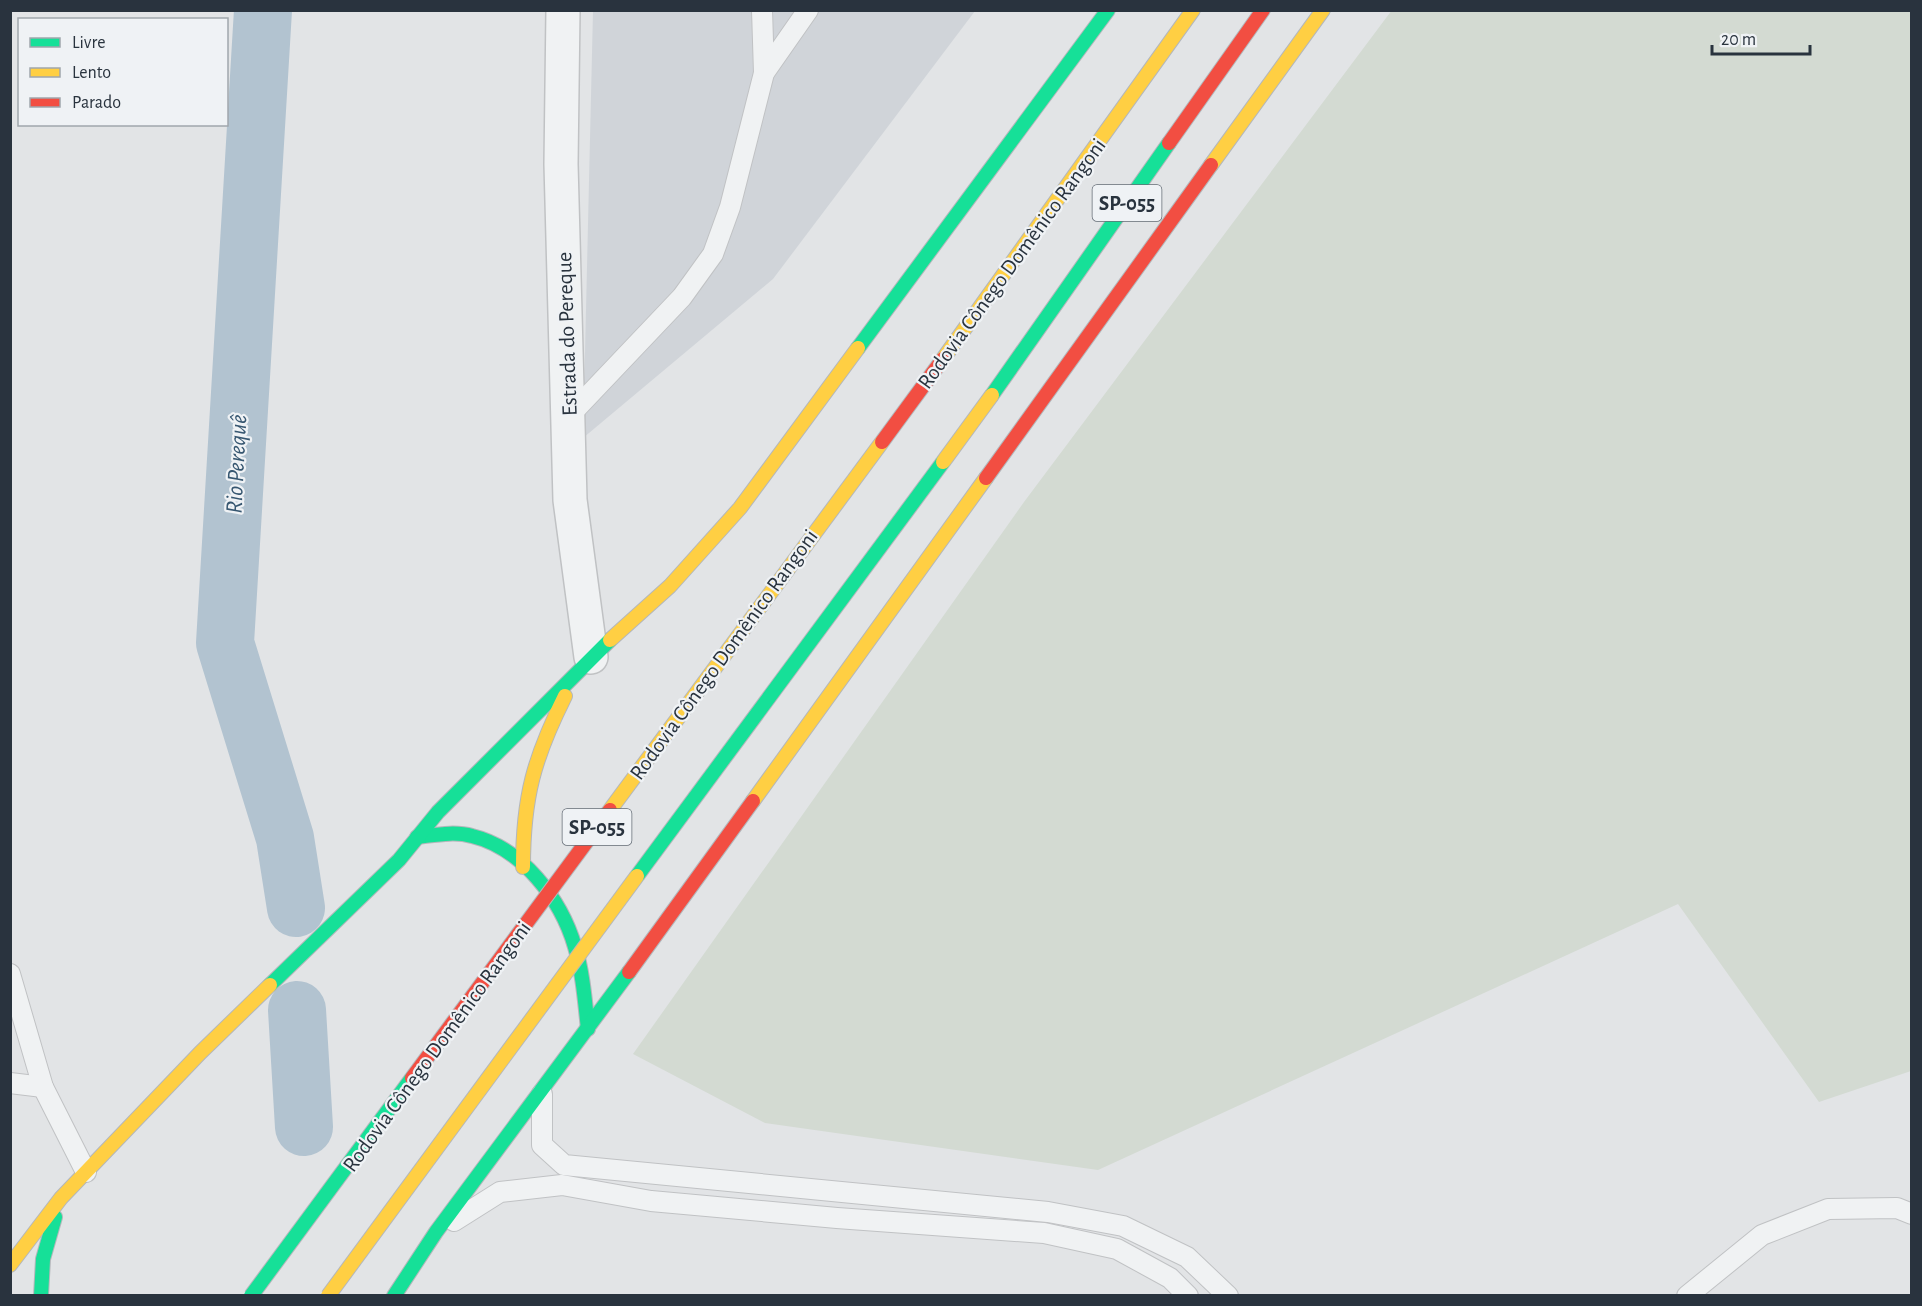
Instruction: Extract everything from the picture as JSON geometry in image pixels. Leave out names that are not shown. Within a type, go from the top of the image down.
[{"type":"highway","points":[[10,1265],[61,1198],[200,1053],[399,860],[438,812],[591,657],[670,586],[740,508],[1107,10]]},
{"type":"highway","name":"Rodovia Cônego Domênico Rangoni","points":[[251,1296],[943,359],[1193,10]]},
{"type":"highway","name":"SP-055","points":[[328,1296],[992,395],[1263,10]]},
{"type":"highway","points":[[394,1296],[436,1232],[588,1029],[1323,10]]},
{"type":"highway","points":[[523,867],[524,813],[546,734],[566,695],[591,657]]},
{"type":"highway","points":[[417,837],[441,834],[472,836],[506,853],[523,867],[558,904],[572,935],[582,980],[588,1029]]},
{"type":"highway","points":[[41,1296],[43,1259],[61,1198]]},
{"type":"street","name":"Estrada do Pereque","points":[[563,10],[561,164],[570,500],[591,657]]},
{"type":"lane","points":[[568,417],[682,297],[713,254],[730,207],[764,73],[762,10]]},
{"type":"lane","points":[[764,73],[808,10]]},
{"type":"lane","points":[[10,974],[43,1087],[86,1172]]},
{"type":"lane","points":[[10,1083],[43,1087]]},
{"type":"lane","points":[[542,1090],[542,1145],[564,1165],[1048,1212],[1113,1224],[1123,1226],[1187,1257],[1228,1296]]},
{"type":"lane","points":[[436,1232],[500,1192],[562,1185],[663,1202],[837,1218],[1044,1233],[1117,1249],[1170,1278],[1188,1296]]},
{"type":"lane","points":[[1687,1296],[1762,1235],[1828,1209],[1897,1208],[1911,1214]]},
{"type":"shaded area","points":[[1392,10],[1911,11],[1911,1071],[1819,1102],[1678,904],[1098,1170],[765,1123],[633,1054],[1024,502]]},
{"type":"shaded area","points":[[593,11],[975,11],[773,279],[583,438]]},
{"type":"waterway","name":"Rio Perequê","points":[[263,10],[225,643],[285,838],[296,908]]},
{"type":"waterway","name":"Rio Perequê","points":[[297,1010],[304,1127]]},
{"type":"traffic: fast","points":[[858,348],[1108,10]]},
{"type":"traffic: fast","points":[[992,395],[1169,143]]},
{"type":"traffic: fast","points":[[637,876],[943,462]]},
{"type":"traffic: fast","points":[[270,985],[399,860],[438,812],[610,640]]},
{"type":"traffic: fast","points":[[417,837],[452,834],[472,836],[490,842],[523,864],[537,878],[560,911],[569,929],[582,977],[588,1029]]},
{"type":"traffic: fast","points":[[394,1296],[436,1232],[629,972]]},
{"type":"traffic: fast","points":[[251,1296],[412,1078]]},
{"type":"traffic: fast","points":[[41,1296],[43,1259],[55,1217]]},
{"type":"traffic: slow","points":[[943,359],[1193,10]]},
{"type":"traffic: slow","points":[[1211,165],[1323,10]]},
{"type":"traffic: slow","points":[[610,640],[670,586],[740,508],[858,348]]},
{"type":"traffic: slow","points":[[943,462],[992,395]]},
{"type":"traffic: slow","points":[[610,810],[882,442]]},
{"type":"traffic: slow","points":[[753,801],[986,478]]},
{"type":"traffic: slow","points":[[523,867],[525,819],[532,778],[545,739],[565,696]]},
{"type":"traffic: slow","points":[[328,1296],[637,876]]},
{"type":"traffic: slow","points":[[10,1265],[61,1198],[200,1053],[270,985]]},
{"type":"traffic: jam","points":[[1169,143],[1263,10]]},
{"type":"traffic: jam","points":[[986,478],[1211,165]]},
{"type":"traffic: jam","points":[[882,442],[943,359]]},
{"type":"traffic: jam","points":[[629,972],[753,801]]},
{"type":"traffic: jam","points":[[412,1078],[610,810]]}]
